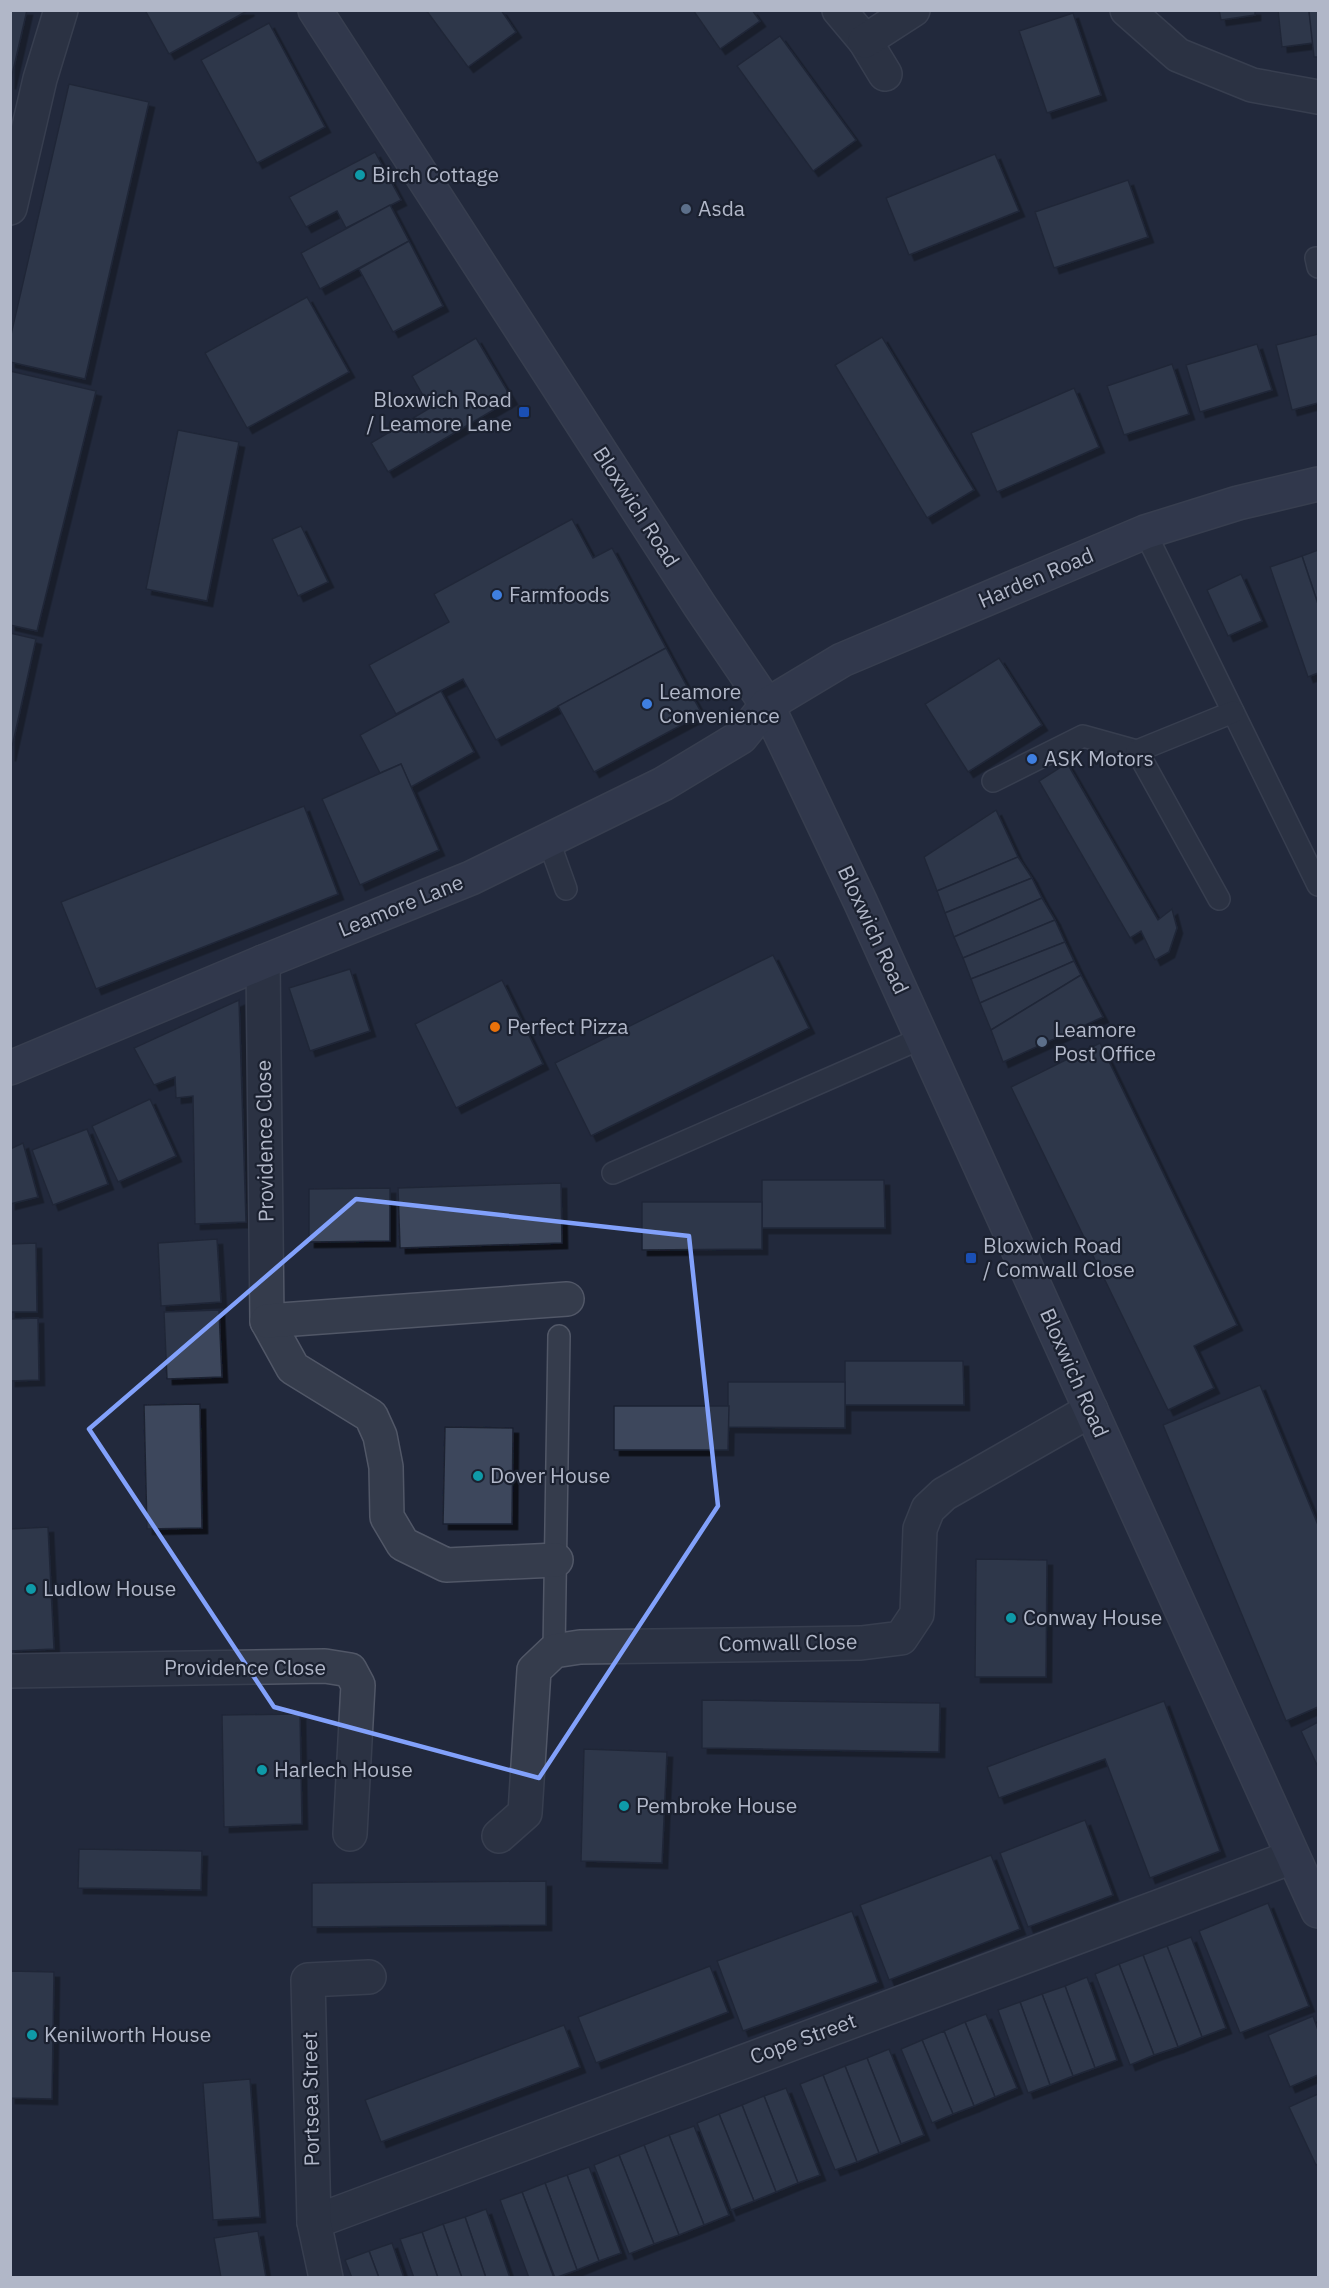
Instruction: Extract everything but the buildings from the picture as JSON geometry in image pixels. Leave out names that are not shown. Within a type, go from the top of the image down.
[{"type":"main road","name":"Bloxwich Road","points":[[315,10],[767,705],[860,901],[1318,1911]]},
{"type":"main road","name":"Harden Road","points":[[767,705],[842,660],[1145,532],[1238,503],[1318,484]]},
{"type":"main road","name":"Leamore Lane","points":[[10,1068],[471,878],[663,784],[741,737],[767,705]]},
{"type":"street","points":[[10,208],[40,79],[61,10]]},
{"type":"street","points":[[839,10],[865,40],[885,74]]},
{"type":"street","points":[[865,40],[913,10]]},
{"type":"street","points":[[1126,10],[1178,55],[1252,85],[1318,97]]},
{"type":"street","name":"Providence Close","points":[[263,962],[267,1321],[293,1368],[370,1416],[380,1436],[386,1467],[387,1517],[403,1544],[446,1565],[556,1560]]},
{"type":"street","points":[[267,1321],[567,1299]]},
{"type":"street","name":"Comwall Close","points":[[554,1651],[580,1647],[861,1643],[901,1638],[917,1614],[920,1529],[928,1509],[944,1494],[1091,1410]]},
{"type":"street","points":[[499,1836],[525,1813],[534,1670],[554,1651]]},
{"type":"street","name":"Providence Close","points":[[10,1671],[325,1666],[350,1670],[358,1685],[350,1834]]},
{"type":"street","name":"Cope Street","points":[[314,2222],[1292,1857]]},
{"type":"street","name":"Portsea Street","points":[[326,2277],[314,2222],[308,1980],[369,1977]]},
{"type":"lane","points":[[1145,532],[1318,885]]},
{"type":"lane","points":[[993,781],[1083,736],[1137,751],[1233,712]]},
{"type":"lane","points":[[1137,751],[1219,899]]},
{"type":"lane","points":[[548,839],[566,889]]},
{"type":"lane","points":[[613,1173],[922,1038]]},
{"type":"lane","points":[[554,1651],[559,1336]]},
{"type":"highlighted area","points":[[356,1199],[689,1236],[718,1506],[539,1778],[274,1707],[89,1429]]},
{"type":"place","name":"Birch Cottage","points":[[360,175]]},
{"type":"place","name":"Asda","points":[[686,209]]},
{"type":"place","name":"Bloxwich Road / Leamore Lane","points":[[524,412]]},
{"type":"place","name":"Farmfoods","points":[[497,595]]},
{"type":"place","name":"Leamore Convenience","points":[[647,704]]},
{"type":"place","name":"ASK Motors","points":[[1032,759]]},
{"type":"place","name":"Perfect Pizza","points":[[495,1027]]},
{"type":"place","name":"Leamore Post Office","points":[[1042,1042]]},
{"type":"place","name":"Bloxwich Road / Comwall Close","points":[[971,1258]]},
{"type":"place","name":"Dover House","points":[[478,1476]]},
{"type":"place","name":"Ludlow House","points":[[31,1589]]},
{"type":"place","name":"Conway House","points":[[1011,1618]]},
{"type":"place","name":"Harlech House","points":[[262,1770]]},
{"type":"place","name":"Pembroke House","points":[[624,1806]]},
{"type":"place","name":"Kenilworth House","points":[[32,2035]]}]
